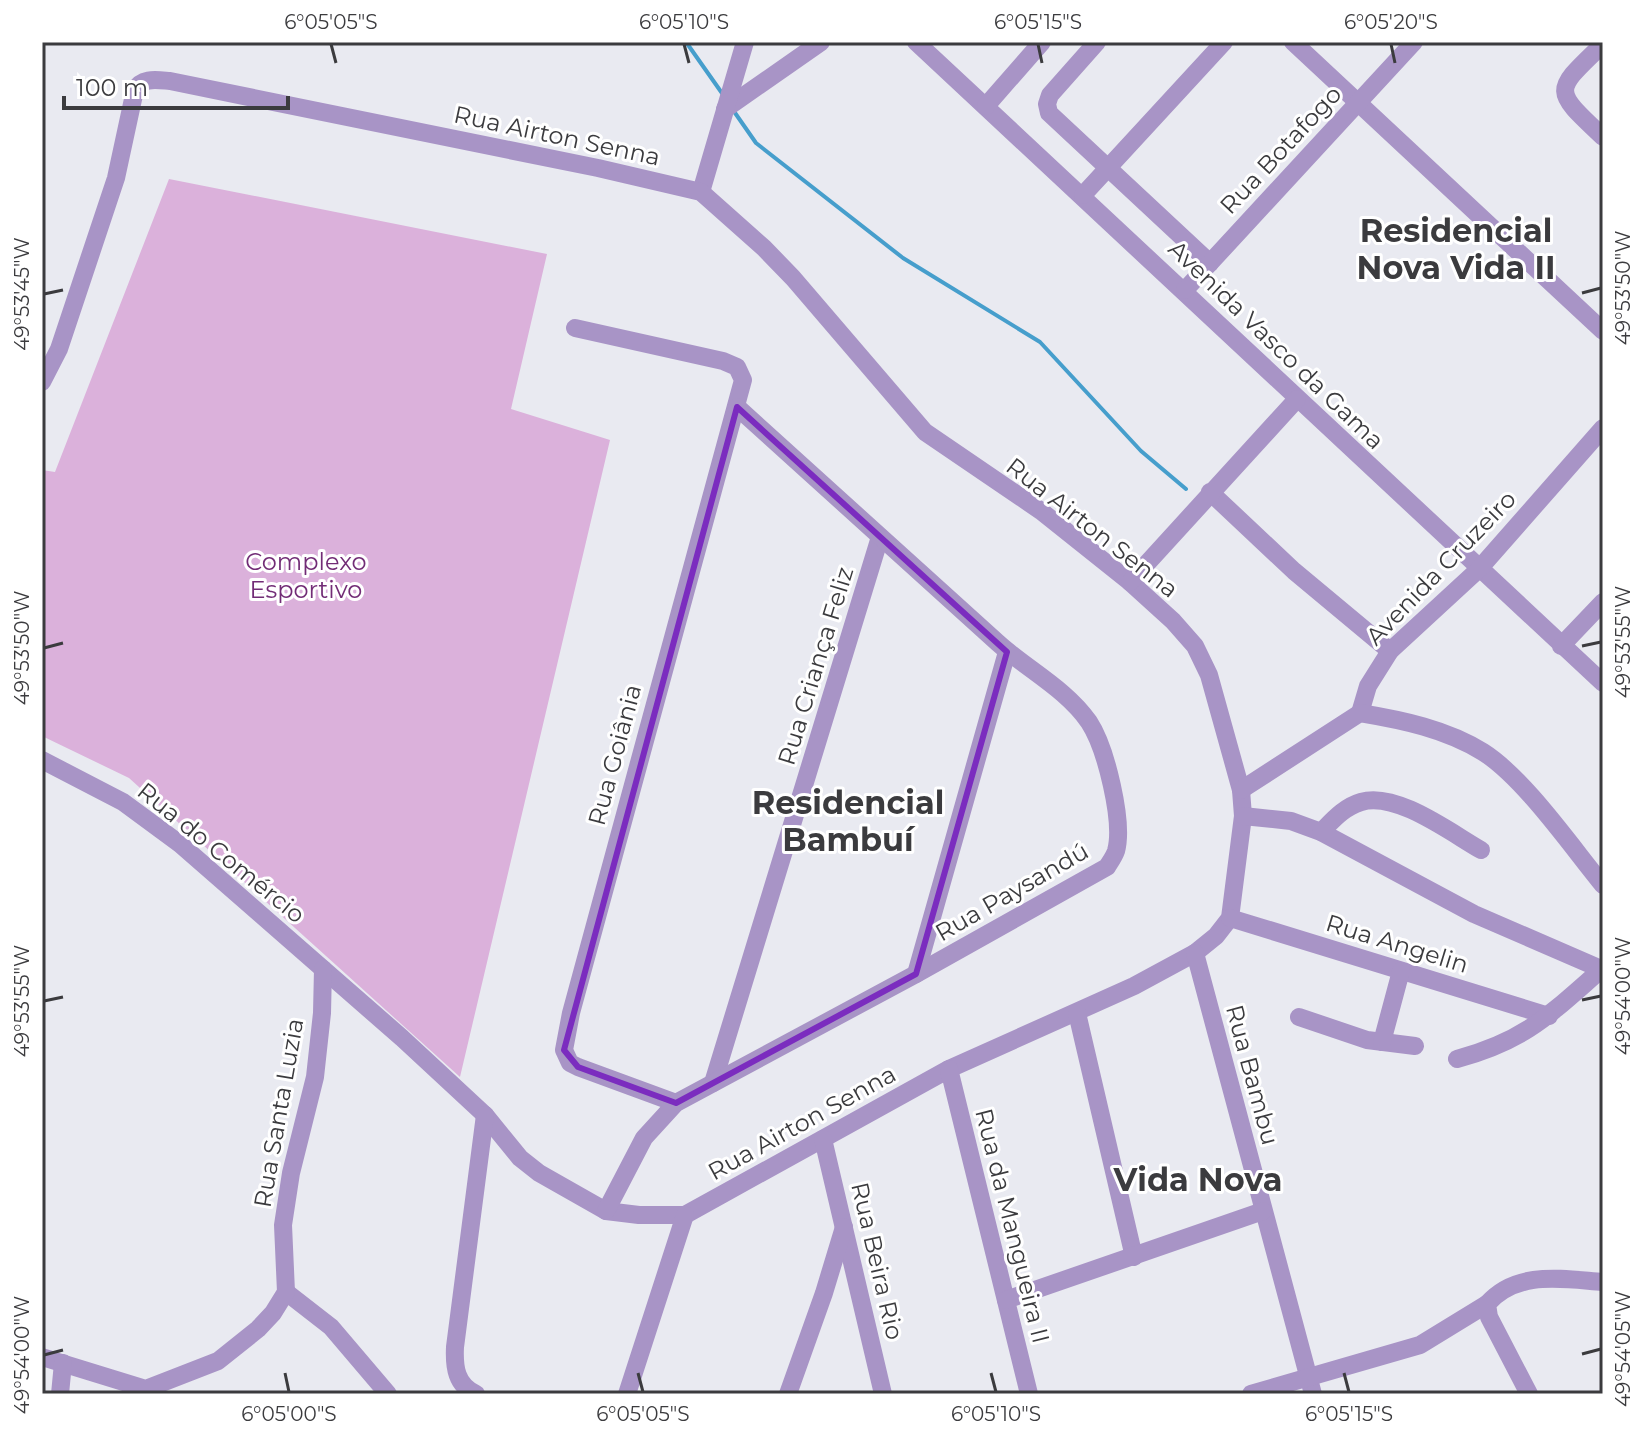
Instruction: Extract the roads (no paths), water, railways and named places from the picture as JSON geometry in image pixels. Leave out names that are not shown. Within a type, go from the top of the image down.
[{"type":"street","points":[[701,192],[745,42]]},
{"type":"street","points":[[729,103],[821,42]]},
{"type":"street","name":"Avenida Vasco da Gama","points":[[916,42],[1603,683]]},
{"type":"street","points":[[986,106],[1042,42]]},
{"type":"street","points":[[1097,42],[1050,95],[1047,104],[1049,113],[1210,263]]},
{"type":"street","points":[[1083,195],[1224,42]]},
{"type":"street","points":[[1293,42],[1603,331]]},
{"type":"street","name":"Rua Botafogo","points":[[1185,290],[1414,42]]},
{"type":"street","points":[[1603,44],[1567,78],[1563,87],[1568,104],[1603,137]]},
{"type":"street","name":"Rua Airton Senna","points":[[42,382],[59,349],[116,178],[138,85],[147,81],[170,81],[598,168],[701,192],[793,278],[925,432],[1041,511],[1130,582],[1173,621],[1195,646],[1209,675],[1241,790],[1243,816],[1230,918],[1216,936],[1195,953],[1077,1013],[949,1069],[685,1215],[606,1211],[568,1192],[520,1158],[485,1115],[323,969]]},
{"type":"street","name":"Rua Goiânia","points":[[575,328],[723,361],[737,367],[743,380],[646,728],[564,1050],[570,1063],[578,1067],[676,1103]]},
{"type":"street","points":[[1130,582],[1297,399]]},
{"type":"street","name":"Rua Paysandú","points":[[606,1211],[644,1138],[676,1103],[1107,867],[1116,853],[1118,830],[1100,745],[1091,725],[1074,703],[1007,652],[737,407]]},
{"type":"street","name":"Avenida Cruzeiro","points":[[1360,713],[1368,686],[1390,651],[1479,569],[1603,428]]},
{"type":"street","points":[[1210,492],[1294,571],[1390,651]]},
{"type":"street","name":"Rua Criança Feliz","points":[[713,1083],[880,537]]},
{"type":"street","points":[[1561,646],[1603,602]]},
{"type":"street","points":[[916,974],[1007,652]]},
{"type":"street","points":[[1241,790],[1360,713],[1440,731],[1484,752],[1518,782],[1603,885]]},
{"type":"street","name":"Rua do Comércio","points":[[42,760],[123,802],[180,844],[323,969]]},
{"type":"street","points":[[1321,832],[1345,809],[1361,801],[1381,799],[1401,805],[1481,850]]},
{"type":"street","points":[[1243,816],[1291,821],[1321,832],[1474,914],[1602,969],[1549,1016],[1523,1034],[1493,1049],[1457,1059]]},
{"type":"street","name":"Rua Angelin","points":[[1230,918],[1549,1016]]},
{"type":"street","name":"Rua Bambu","points":[[1195,953],[1311,1386]]},
{"type":"street","name":"Rua Santa Luzia","points":[[286,1292],[283,1225],[291,1173],[315,1077],[323,969]]},
{"type":"street","points":[[1382,1042],[1401,971]]},
{"type":"street","points":[[1077,1013],[1134,1257]]},
{"type":"street","points":[[1299,1017],[1367,1040],[1415,1046]]},
{"type":"street","name":"Rua da Mangueira II","points":[[949,1069],[1029,1394]]},
{"type":"street","points":[[476,1394],[462,1385],[458,1377],[455,1347],[485,1115]]},
{"type":"street","name":"Rua Beira Rio","points":[[823,1139],[883,1394]]},
{"type":"street","points":[[1006,1300],[1263,1211]]},
{"type":"street","points":[[627,1394],[685,1215]]},
{"type":"street","points":[[788,1394],[845,1225]]},
{"type":"street","points":[[1251,1394],[1311,1386],[1420,1345],[1487,1304],[1497,1292],[1520,1282],[1540,1277],[1603,1282]]},
{"type":"street","points":[[42,1357],[144,1391],[218,1361],[258,1329],[286,1292],[331,1327],[388,1394]]},
{"type":"street","points":[[1487,1304],[1489,1317],[1529,1394]]},
{"type":"street","points":[[60,1394],[63,1363]]},
{"type":"waterway","points":[[686,42],[724,96]]},
{"type":"waterway","points":[[733,110],[756,143],[903,258],[1040,342],[1141,451],[1186,489]]},
{"type":"district","name":"Residencial Nova Vida II","points":[[1456,250]]},
{"type":"district","name":"Residencial Bambuí","points":[[848,822]]},
{"type":"district","name":"Vida Nova","points":[[1198,1180]]},
{"type":"park label","name":"Complexo Esportivo","points":[[306,576]]}]
